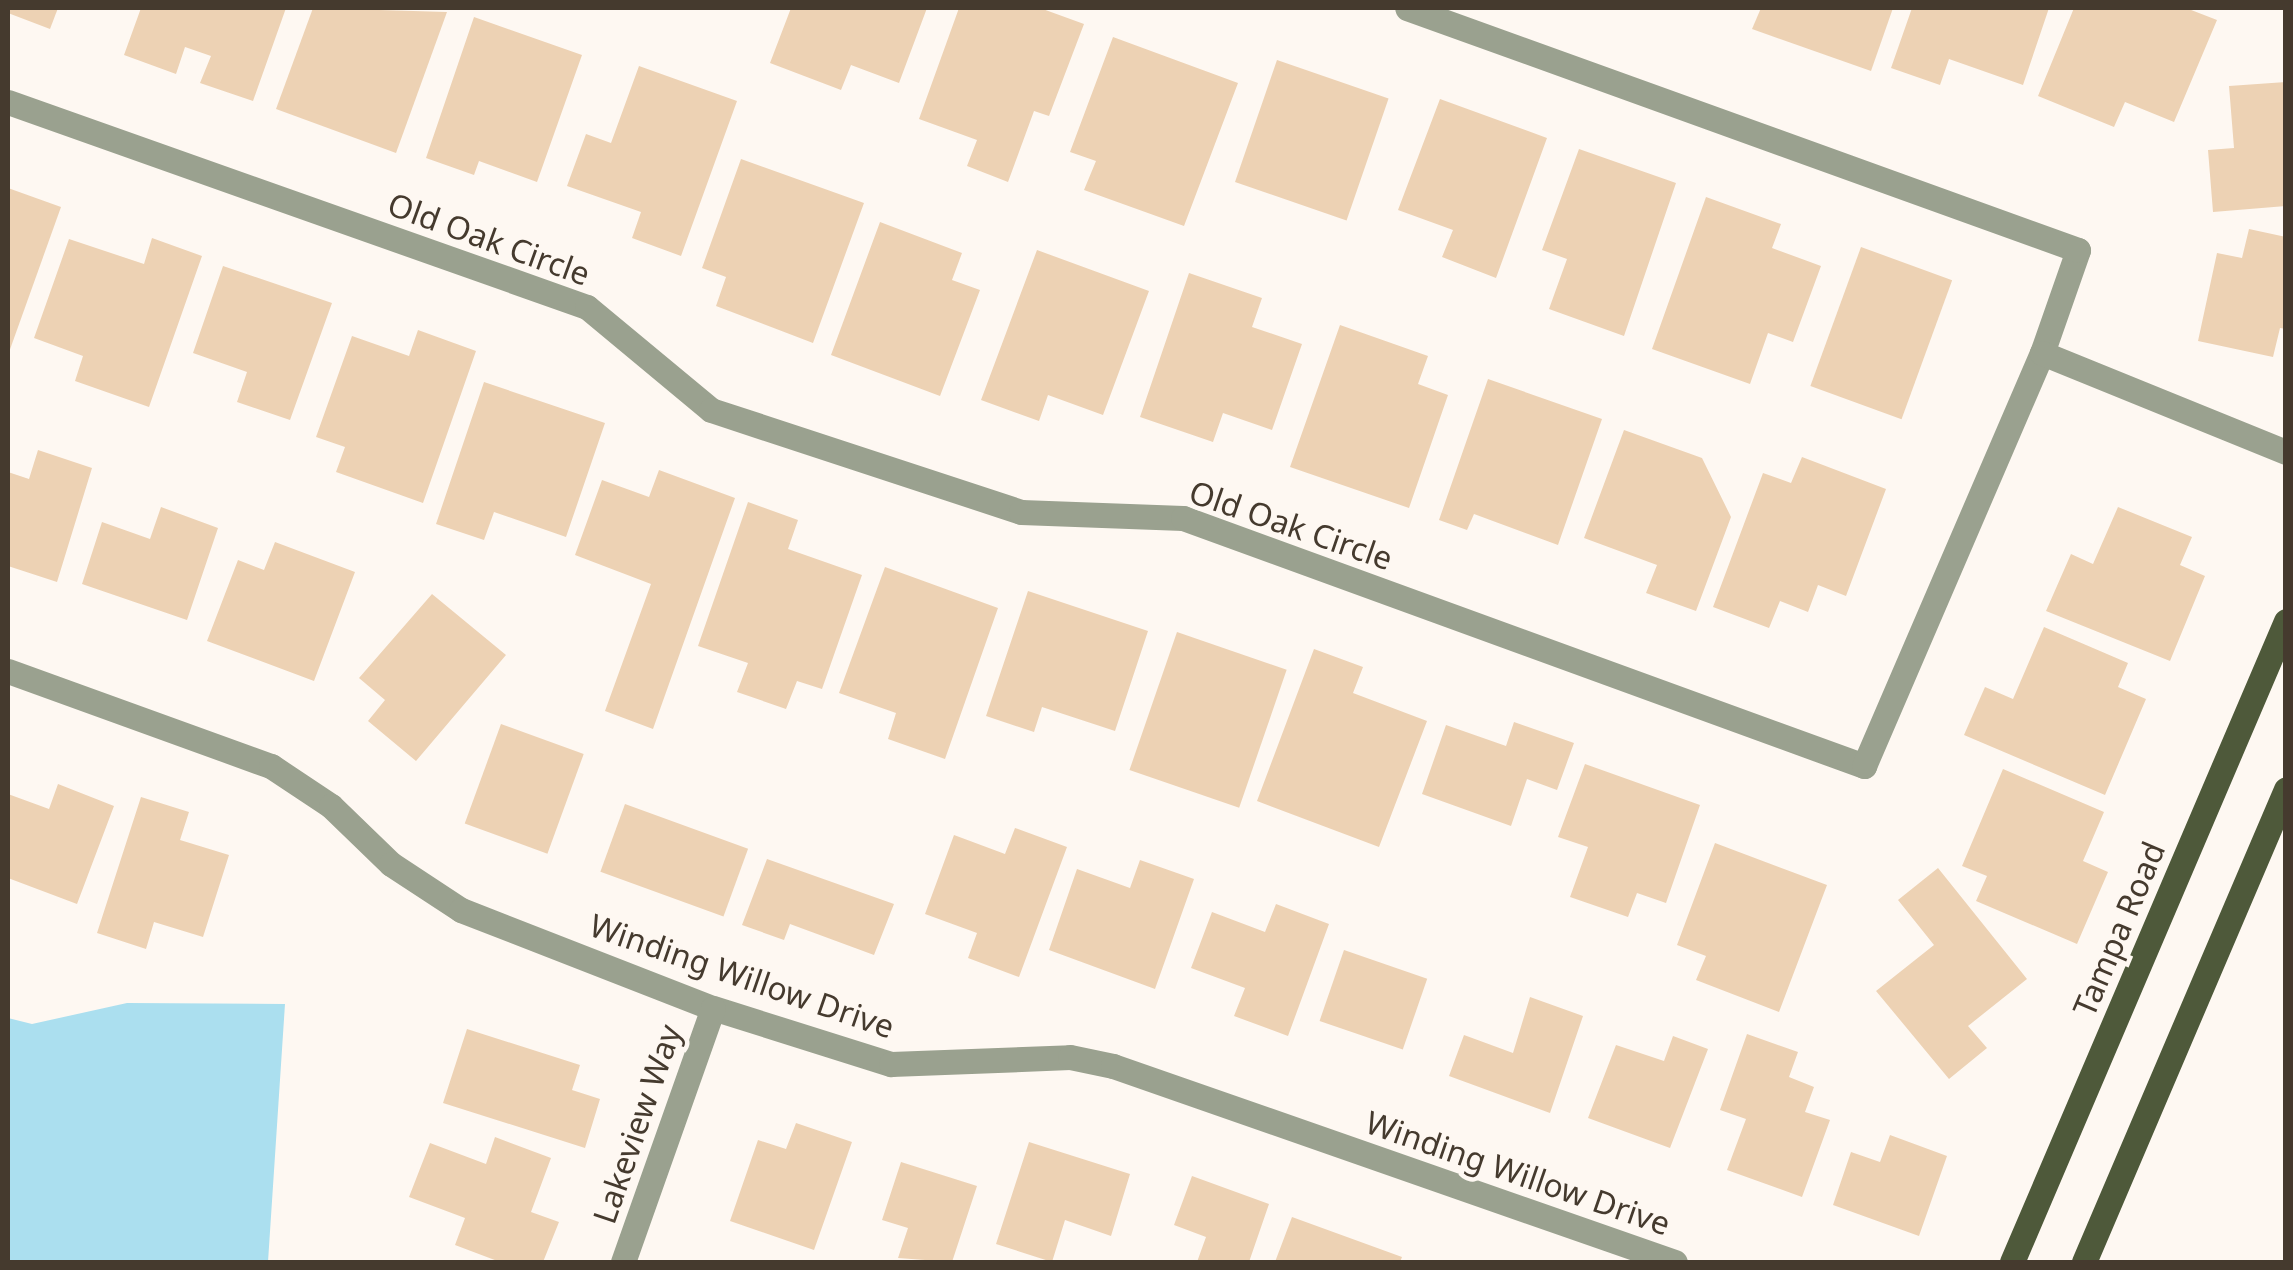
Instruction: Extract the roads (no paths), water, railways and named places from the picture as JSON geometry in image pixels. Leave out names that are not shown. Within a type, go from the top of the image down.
[{"type":"main road","name":"Tampa Road","points":[[2012,1262],[2286,622]]},
{"type":"main road","points":[[2084,1262],[2286,789]]},
{"type":"street","name":"Old Oak Circle","points":[[8,102],[587,307],[711,410],[1021,512],[1183,518],[1864,766],[2042,353],[2078,250],[1406,8]]},
{"type":"street","points":[[2042,353],[2286,452]]},
{"type":"street","name":"Winding Willow Drive","points":[[8,671],[271,766],[331,806],[391,864],[462,910],[713,1008],[891,1064],[1070,1057],[1114,1066],[1675,1262]]},
{"type":"street","name":"Lakeview Way","points":[[623,1262],[713,1008]]},
{"type":"water","points":[[127,1003],[285,1004],[268,1262],[8,1262],[8,1018],[32,1024]]}]
